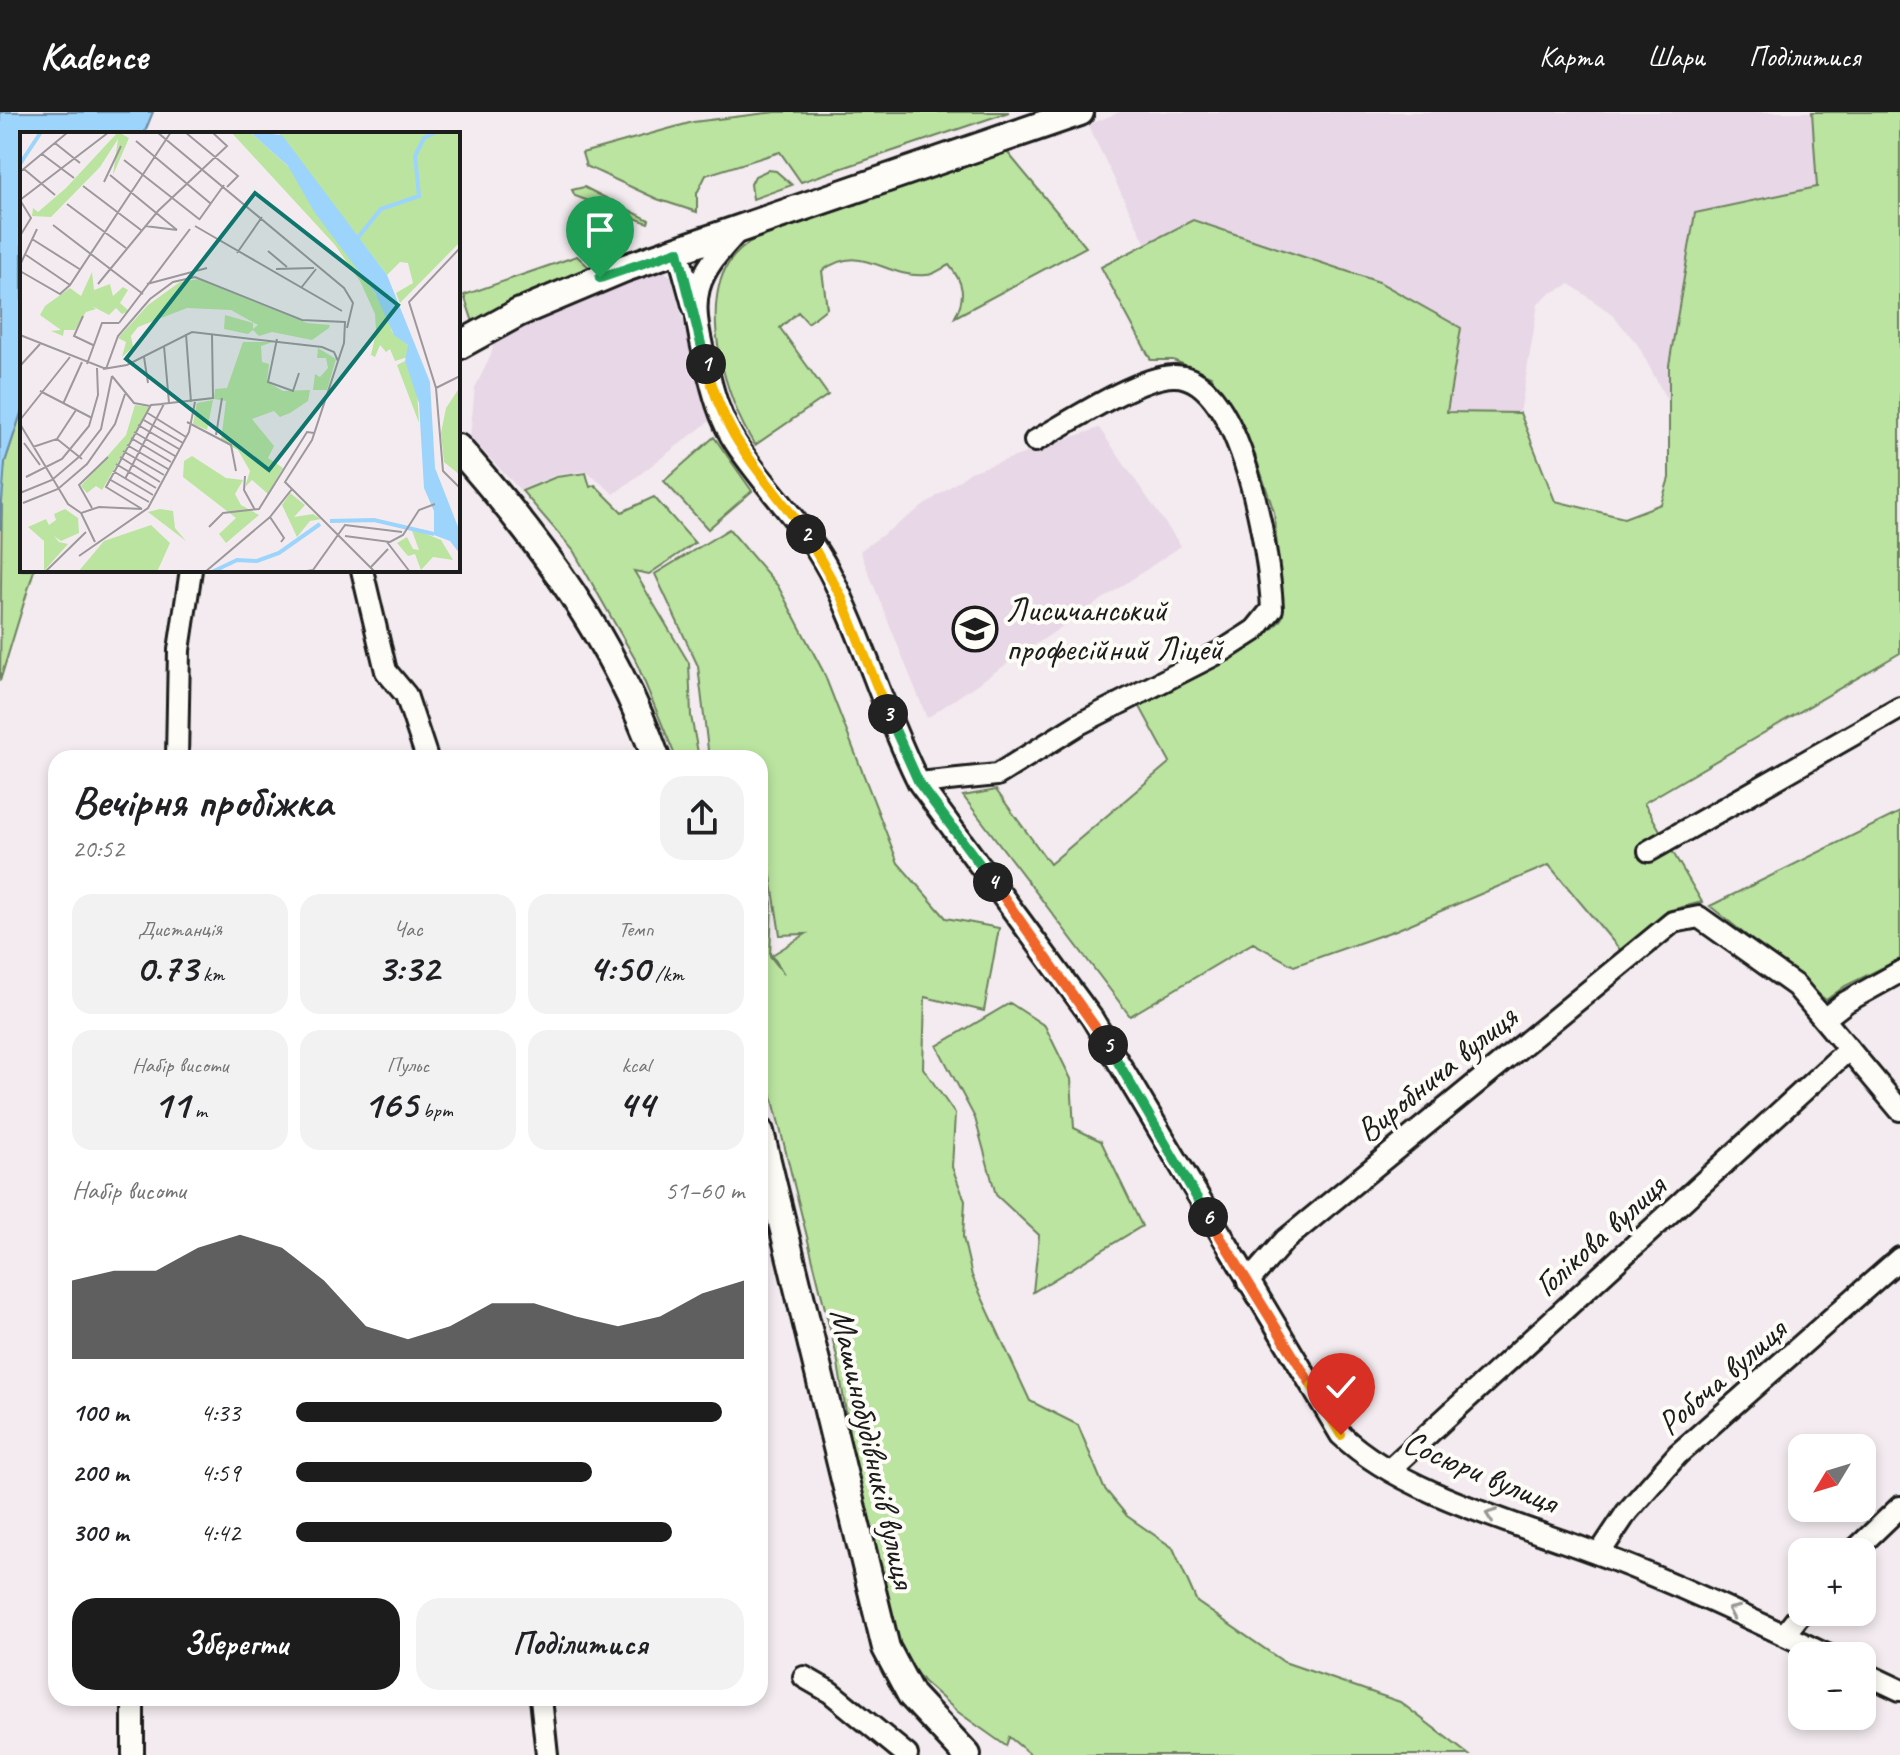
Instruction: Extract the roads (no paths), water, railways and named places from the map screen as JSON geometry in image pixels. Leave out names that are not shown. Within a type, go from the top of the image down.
[{"type":"main road","points":[[460,345],[570,289],[1080,112]]},
{"type":"main road","points":[[460,450],[552,561],[594,625],[640,713],[653,750]]},
{"type":"main road","name":"Машинобудівників вулиця","points":[[768,1165],[886,1648],[911,1695],[967,1755]]},
{"type":"street","points":[[694,309],[705,273],[740,229]]},
{"type":"street","name":"Сосюри вулиця","points":[[678,251],[723,421],[736,444],[818,550],[841,596],[919,783],[1092,1018],[1341,1435],[1357,1449],[1447,1499],[1680,1586],[1799,1642]]},
{"type":"street","points":[[919,783],[997,775],[1079,724],[1224,650],[1255,630],[1272,609],[1271,577],[1255,495],[1241,451],[1215,403],[1201,386],[1175,375],[1152,380],[1035,441]]},
{"type":"street","points":[[177,750],[179,650],[191,572]]},
{"type":"street","points":[[362,572],[386,671],[406,695],[424,750]]},
{"type":"street","points":[[1649,851],[1900,708]]},
{"type":"street","name":"Виробнича вулиця","points":[[1248,1282],[1285,1240],[1673,922],[1699,917],[1796,986],[1824,1019]]},
{"type":"street","points":[[1900,972],[1846,1002],[1824,1019],[1900,1110]]},
{"type":"street","name":"Голікова вулиця","points":[[1391,1468],[1849,1049]]},
{"type":"street","name":"Робоча вулиця","points":[[1599,1554],[1627,1512],[1680,1452],[1900,1258]]},
{"type":"street","points":[[1868,1538],[1900,1507]]},
{"type":"street","points":[[1784,1635],[1791,1626]]},
{"type":"street","points":[[804,1677],[830,1692],[907,1755]]},
{"type":"street","points":[[1876,1679],[1900,1690]]},
{"type":"street","points":[[133,1706],[133,1755]]},
{"type":"street","points":[[542,1706],[547,1755]]},
{"type":"water","points":[[0,112],[153,112],[145,132],[20,132],[20,416],[5,462],[0,530]]},
{"type":"place","name":"Лисичанський професійний Ліцей","points":[[975,629]]}]
